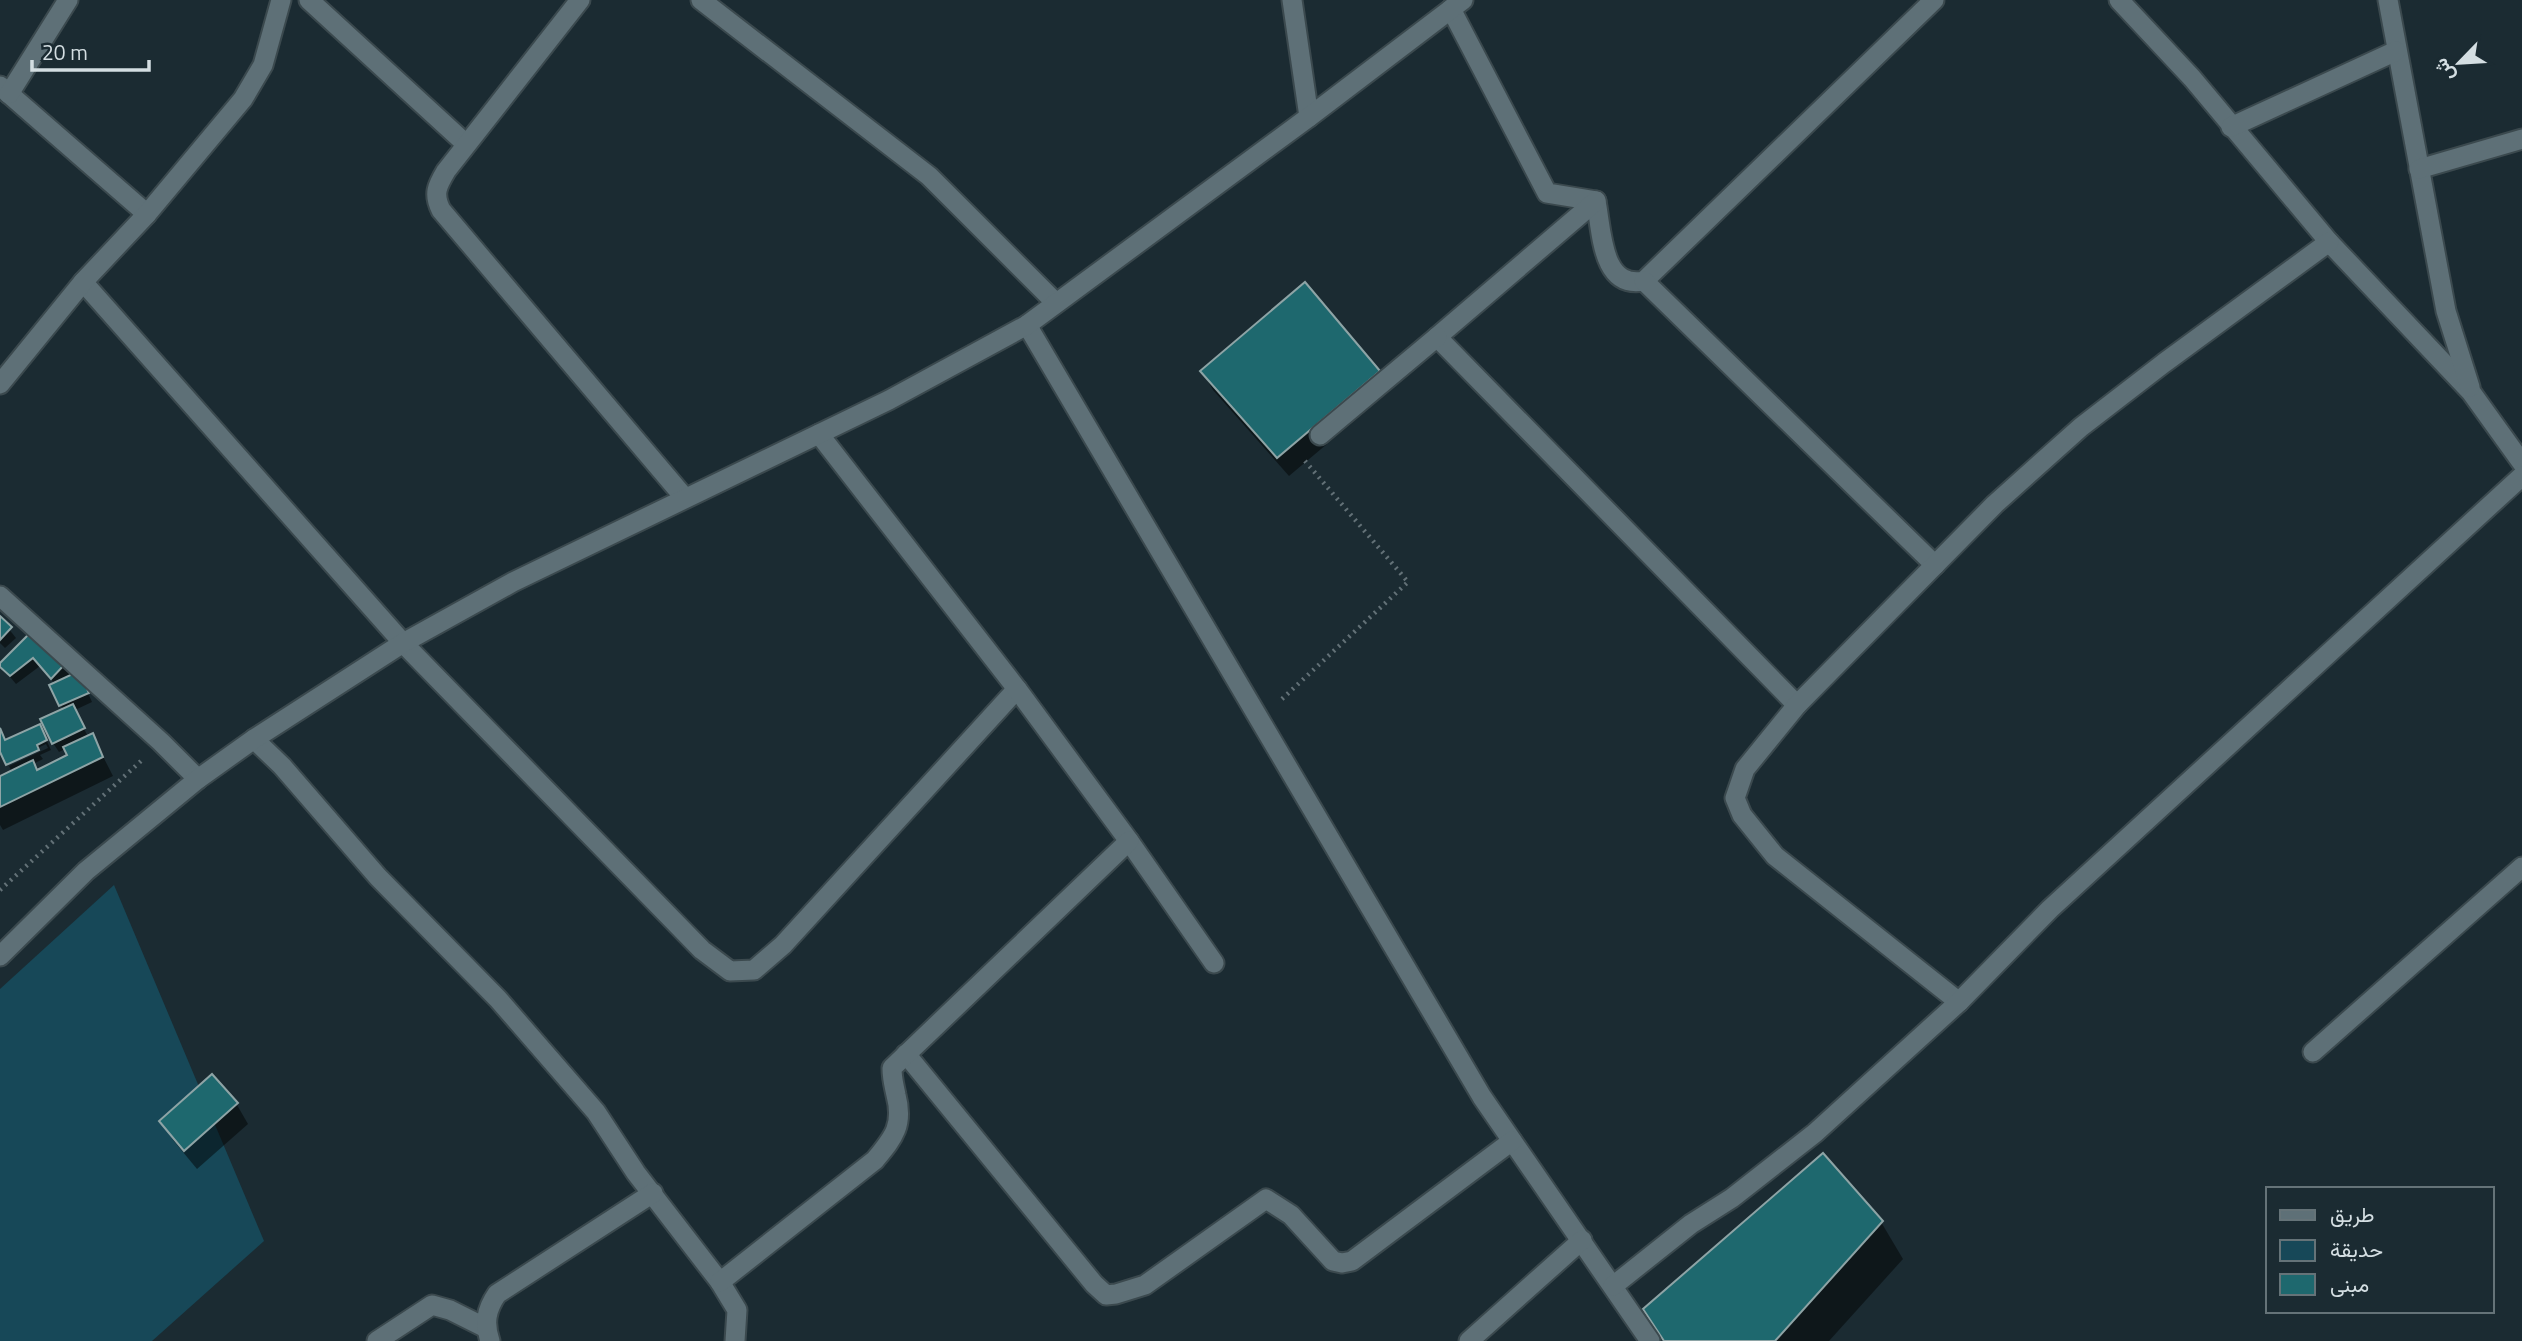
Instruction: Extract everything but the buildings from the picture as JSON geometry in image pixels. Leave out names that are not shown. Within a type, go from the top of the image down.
[{"type":"street","points":[[68,0],[5,90],[147,214]]},
{"type":"street","points":[[0,384],[83,282],[147,214],[243,99],[263,65],[281,0]]},
{"type":"street","points":[[309,0],[466,145]]},
{"type":"street","points":[[580,0],[438,183],[435,198],[441,210],[684,497]]},
{"type":"street","points":[[701,0],[929,176],[1056,303]]},
{"type":"street","points":[[1292,0],[1309,117]]},
{"type":"street","points":[[1596,201],[1608,266],[1622,278],[1634,282],[1644,281],[1934,0]]},
{"type":"street","points":[[2119,0],[2192,78],[2329,243],[2471,392],[2522,464]]},
{"type":"street","points":[[2388,0],[2446,311],[2471,392]]},
{"type":"street","points":[[0,955],[86,871],[198,779],[254,739],[403,643],[513,582],[684,497],[890,400],[1027,325],[1457,5],[1547,193],[1596,201]]},
{"type":"street","points":[[2231,127],[2396,51]]},
{"type":"street","points":[[2419,169],[2522,139]]},
{"type":"street","points":[[1320,435],[1596,201]]},
{"type":"street","points":[[1959,1002],[1775,856],[1742,815],[1735,798],[1745,769],[1797,705],[1995,504],[2081,427],[2329,243]]},
{"type":"street","points":[[1644,281],[1935,565]]},
{"type":"street","points":[[83,282],[403,643],[702,950],[730,971],[754,970],[783,945],[1017,688]]},
{"type":"street","points":[[1027,325],[1482,1097],[1650,1341]]},
{"type":"street","points":[[1437,337],[1797,705]]},
{"type":"street","points":[[819,434],[1017,688],[1214,963]]},
{"type":"street","points":[[1613,1286],[1691,1224],[1732,1198],[1805,1142],[1959,1002],[2050,909],[2522,476]]},
{"type":"street","points":[[0,596],[198,779]]},
{"type":"street","points":[[254,739],[282,766],[378,877],[534,1038],[596,1112],[636,1173],[720,1282],[737,1310],[735,1341]]},
{"type":"street","points":[[720,1282],[875,1160],[894,1135],[900,1117],[892,1082],[892,1068],[1129,841]]},
{"type":"street","points":[[2313,1052],[2522,867]]},
{"type":"street","points":[[906,1054],[1094,1284],[1106,1295],[1145,1285],[1266,1199],[1291,1215],[1333,1261],[1352,1261],[1512,1141]]},
{"type":"street","points":[[488,1335],[488,1308],[497,1294],[653,1193]]},
{"type":"street","points":[[1469,1341],[1582,1240]]},
{"type":"street","points":[[377,1341],[432,1305],[450,1310],[488,1335]]},
{"type":"path","points":[[1258,721],[1408,582],[1298,453],[1320,435]]},
{"type":"path","points":[[0,890],[161,742]]},
{"type":"green space","points":[[114,885],[264,1241],[152,1341],[0,1341],[0,989]]}]
